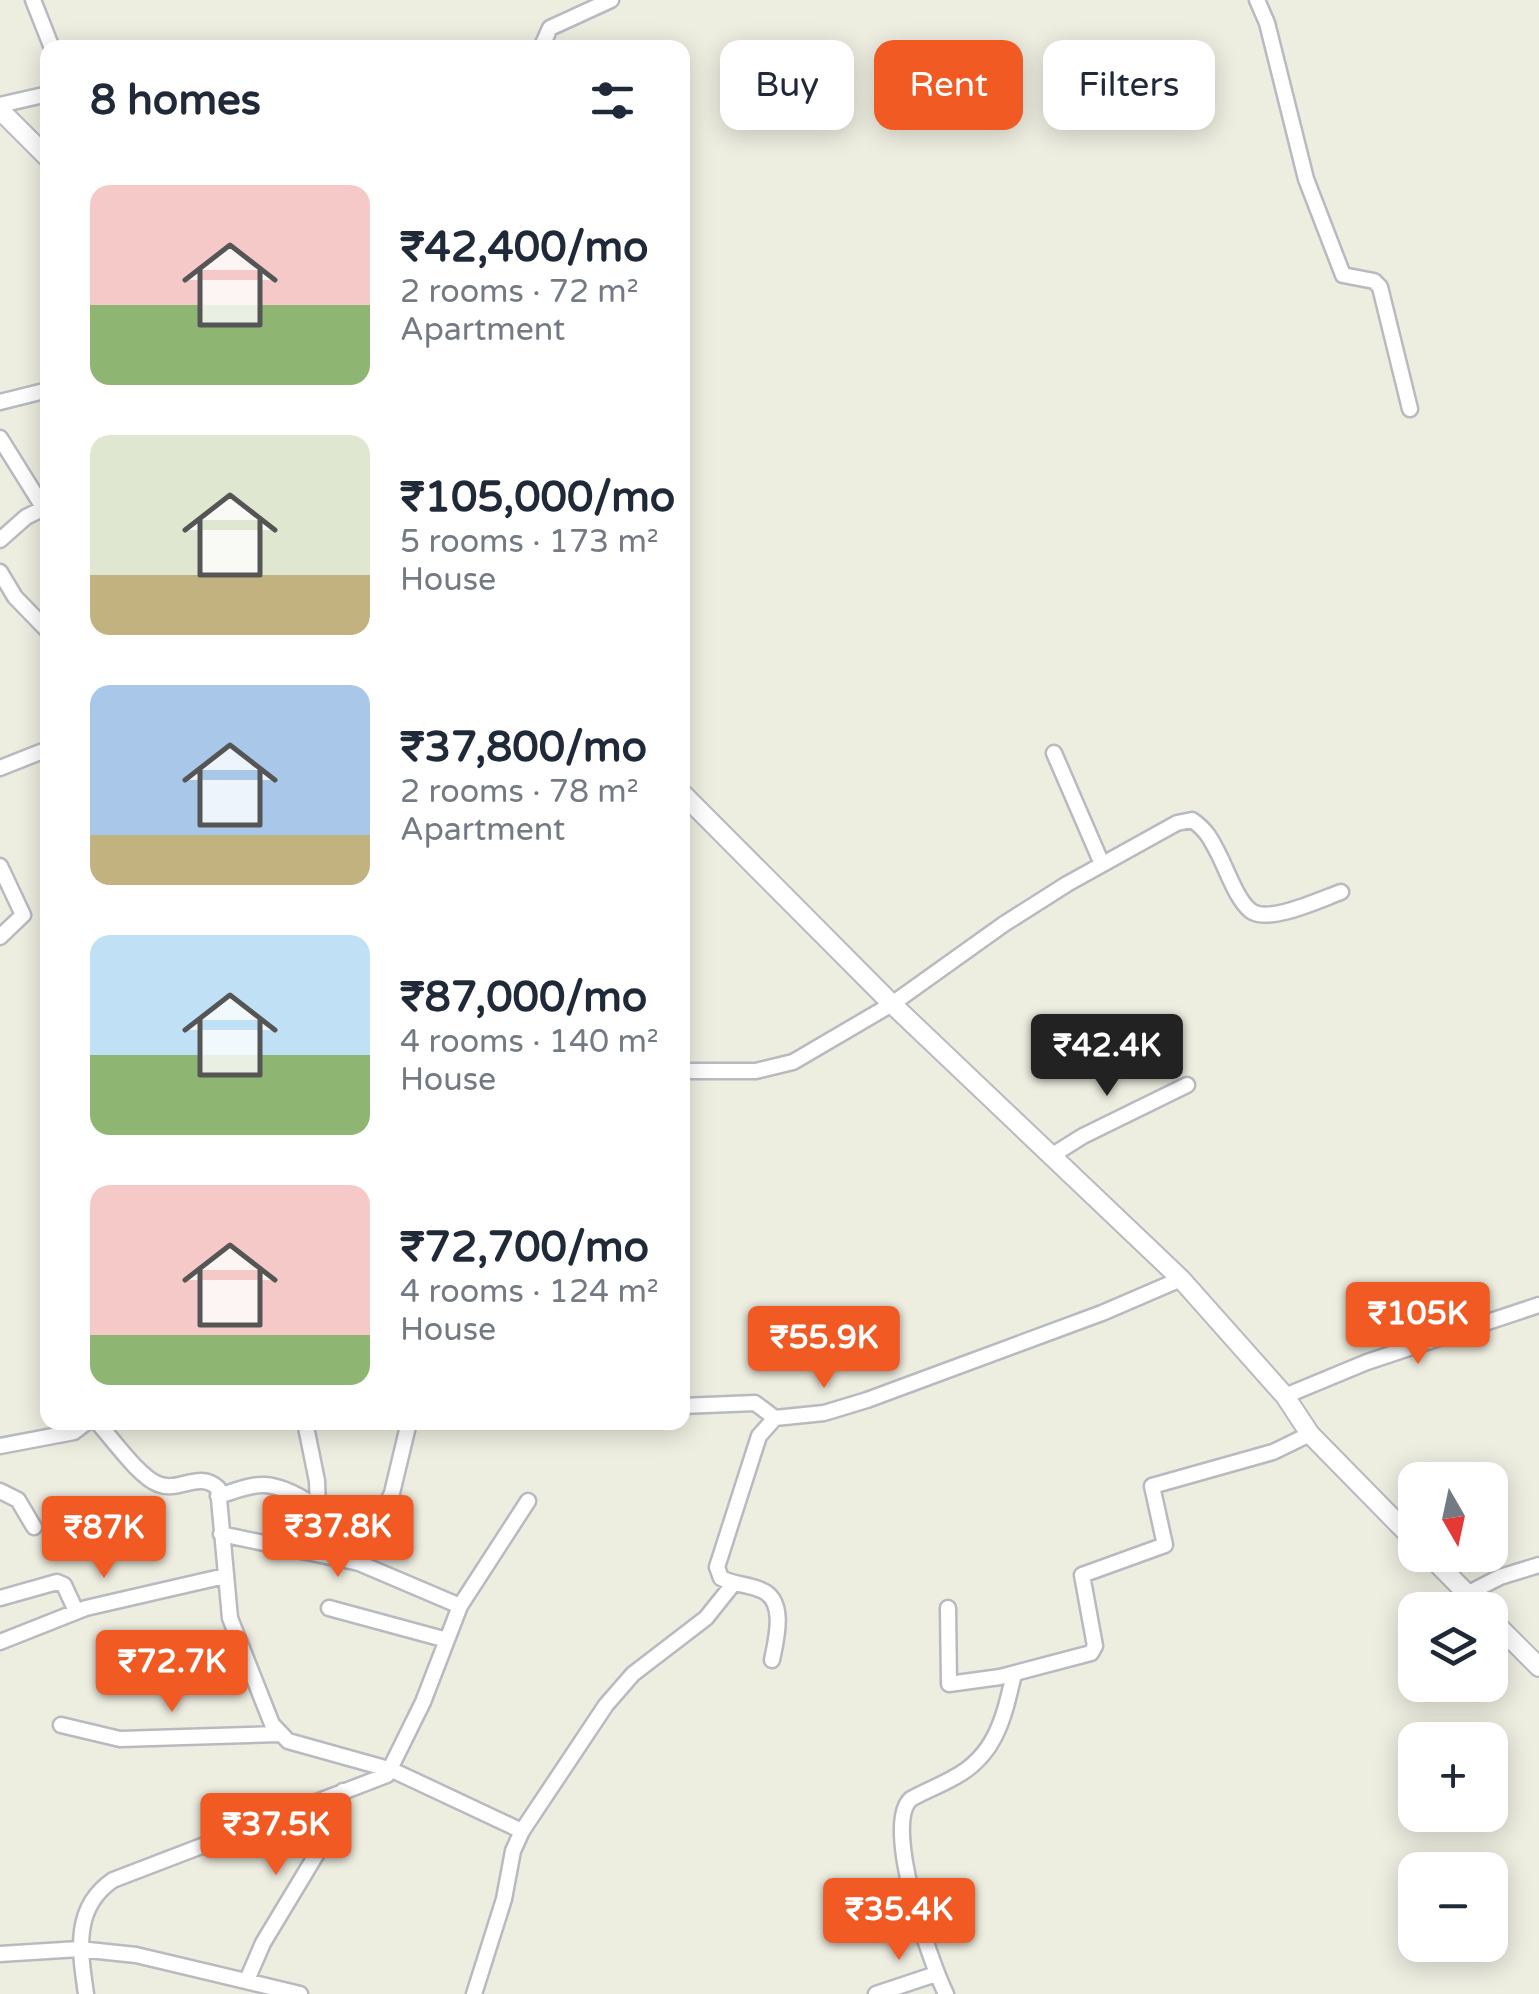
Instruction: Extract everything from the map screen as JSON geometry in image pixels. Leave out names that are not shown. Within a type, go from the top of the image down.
[{"type":"street","points":[[34,0],[49,40]]},
{"type":"street","points":[[545,40],[550,28],[611,0]]},
{"type":"street","points":[[1258,0],[1306,179],[1343,275],[1374,280],[1380,286],[1410,409]]},
{"type":"street","points":[[40,96],[0,107],[40,150]]},
{"type":"street","points":[[0,402],[40,392]]},
{"type":"street","points":[[0,438],[40,499]]},
{"type":"street","points":[[0,540],[40,510]]},
{"type":"street","points":[[0,572],[15,597],[40,622]]},
{"type":"street","points":[[0,768],[40,752]]},
{"type":"street","points":[[1054,753],[1102,864]]},
{"type":"street","points":[[690,801],[892,1004],[1181,1279],[1286,1396],[1310,1434],[1398,1524]]},
{"type":"street","points":[[690,1071],[773,1068],[794,1062],[892,1004],[1004,924],[1177,823],[1192,820],[1206,829],[1253,913],[1284,912],[1341,892]]},
{"type":"street","points":[[0,866],[23,915],[0,937]]},
{"type":"street","points":[[1052,1156],[1083,1136],[1187,1085]]},
{"type":"street","points":[[772,1660],[778,1622],[772,1600],[765,1591],[721,1578],[717,1567],[759,1436],[774,1418],[824,1413],[868,1400],[1102,1314],[1181,1279]]},
{"type":"street","points":[[1286,1396],[1367,1362],[1539,1306]]},
{"type":"street","points":[[690,1406],[755,1402],[774,1418]]},
{"type":"street","points":[[0,1446],[77,1430]]},
{"type":"street","points":[[104,1430],[154,1483],[169,1486],[212,1482],[218,1496],[230,1618],[279,1734],[288,1741],[392,1770],[522,1831]]},
{"type":"street","points":[[307,1430],[318,1508]]},
{"type":"street","points":[[360,1563],[392,1493],[407,1430]]},
{"type":"street","points":[[948,1608],[949,1684],[1014,1674],[1094,1651],[1081,1578],[1094,1568],[1160,1550],[1165,1545],[1152,1486],[1274,1452],[1310,1434]]},
{"type":"street","points":[[218,1496],[268,1485],[318,1508],[367,1546]]},
{"type":"street","points":[[0,1490],[18,1500],[34,1527]]},
{"type":"street","points":[[86,1994],[79,1949],[82,1924],[104,1886],[379,1780],[392,1770],[460,1606],[528,1501]]},
{"type":"street","points":[[221,1534],[360,1563],[460,1606]]},
{"type":"street","points":[[1471,1592],[1500,1577],[1539,1565]]},
{"type":"street","points":[[1445,1572],[1465,1592]]},
{"type":"street","points":[[0,1642],[76,1611],[225,1576]]},
{"type":"street","points":[[0,1598],[57,1582],[68,1592],[76,1611]]},
{"type":"street","points":[[474,1994],[522,1831],[606,1705],[633,1674],[706,1618],[734,1584]]},
{"type":"street","points":[[330,1608],[447,1640]]},
{"type":"street","points":[[1508,1636],[1539,1668]]},
{"type":"street","points":[[946,1994],[936,1974],[906,1865],[899,1821],[904,1805],[911,1799],[958,1776],[989,1749],[1005,1714],[1014,1674]]},
{"type":"street","points":[[61,1725],[120,1739],[279,1734]]},
{"type":"street","points":[[248,1980],[263,1943],[322,1845],[343,1792]]},
{"type":"street","points":[[0,1954],[79,1949],[146,1957],[300,1994]]},
{"type":"street","points":[[876,1994],[936,1974]]}]
